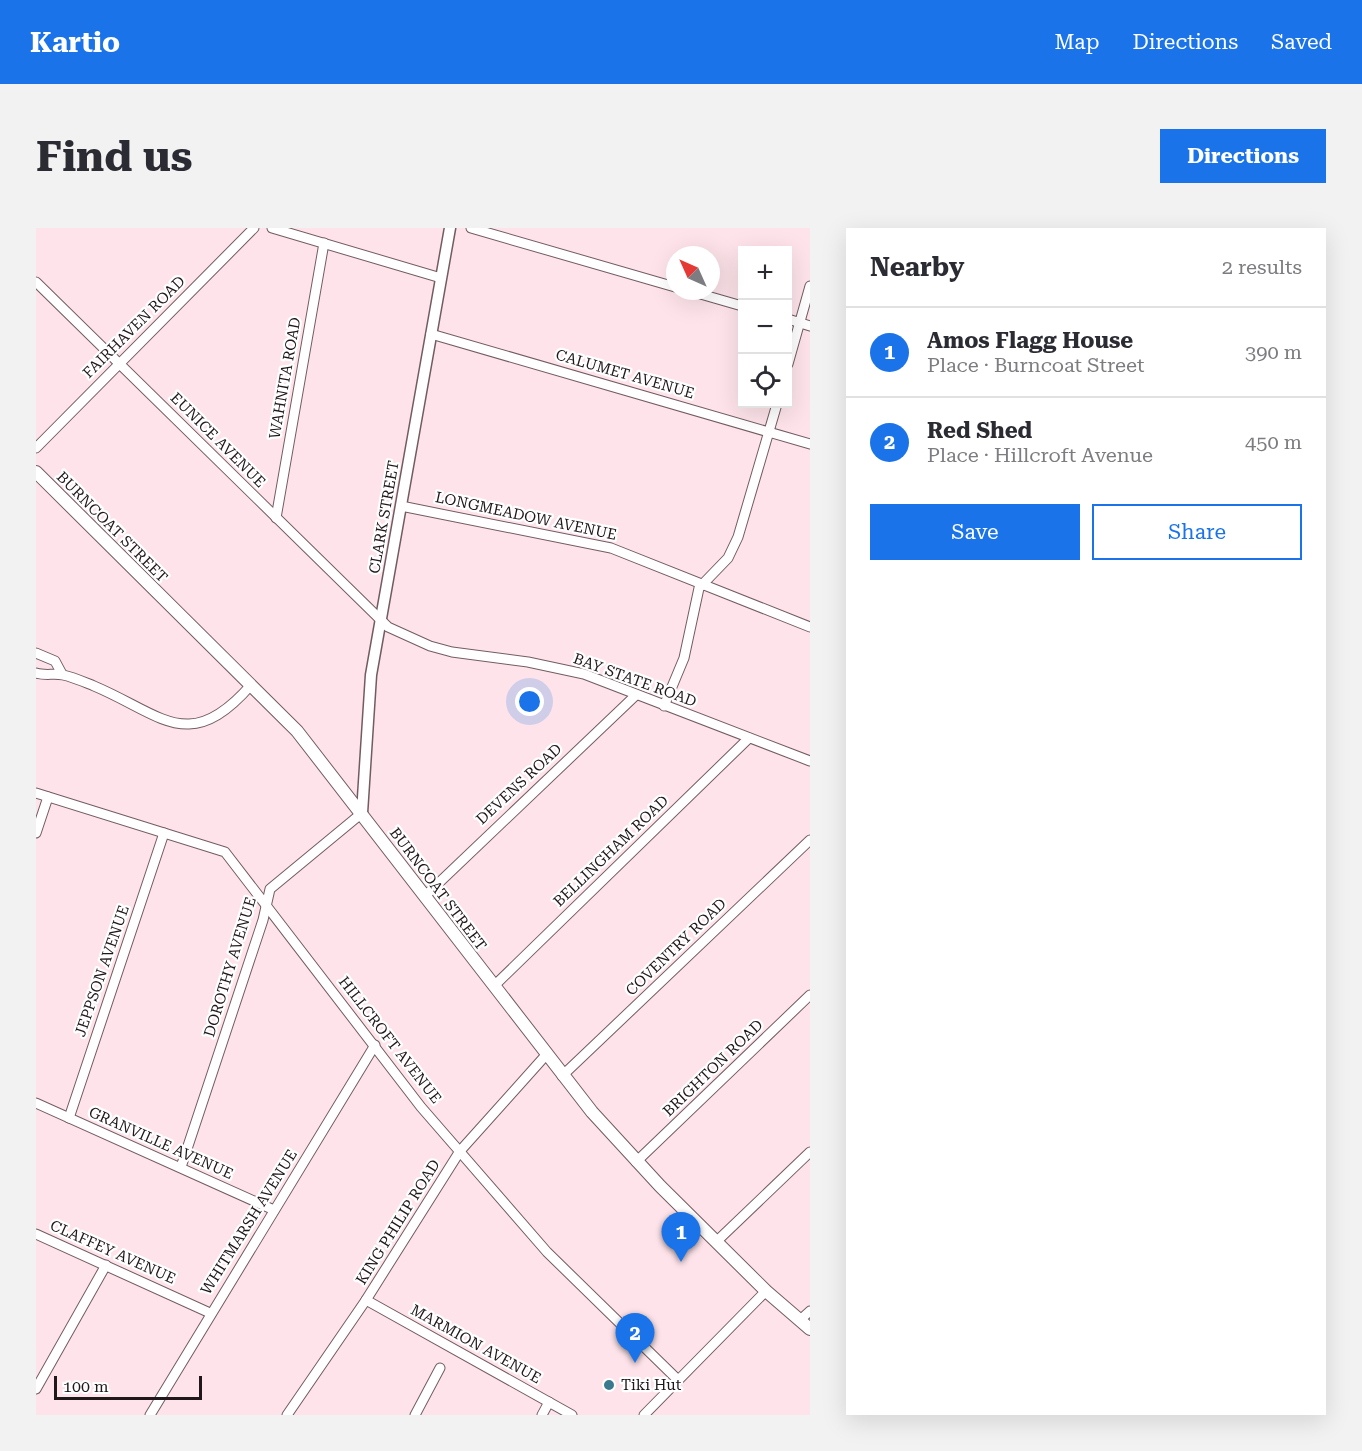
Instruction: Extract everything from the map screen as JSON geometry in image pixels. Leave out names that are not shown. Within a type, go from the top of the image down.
[{"type":"main road","name":"BURNCOAT STREET","points":[[36,472],[297,731],[562,1076],[636,1162],[766,1291],[810,1329]]},
{"type":"street","name":"FAIRHAVEN ROAD","points":[[36,448],[254,228]]},
{"type":"street","points":[[272,228],[441,278]]},
{"type":"street","name":"CLARK STREET","points":[[362,813],[368,700],[379,620],[450,228]]},
{"type":"street","points":[[471,228],[666,283]]},
{"type":"street","name":"WAHNITA ROAD","points":[[276,518],[324,243]]},
{"type":"street","name":"EUNICE AVENUE","points":[[36,282],[379,620]]},
{"type":"street","points":[[791,354],[810,286]]},
{"type":"street","points":[[720,300],[738,305]]},
{"type":"street","points":[[792,320],[810,326]]},
{"type":"street","name":"CALUMET AVENUE","points":[[431,334],[810,444]]},
{"type":"street","points":[[664,706],[684,658],[699,588],[728,558],[738,537],[776,408]]},
{"type":"street","name":"LONGMEADOW AVENUE","points":[[401,506],[611,548],[810,627]]},
{"type":"street","name":"BAY STATE ROAD","points":[[379,620],[399,633],[452,652],[567,670],[810,761]]},
{"type":"street","points":[[36,653],[55,661],[62,674]]},
{"type":"street","points":[[36,673],[62,674],[95,687],[156,718],[180,724],[202,723],[214,718],[251,684]]},
{"type":"street","name":"DEVENS ROAD","points":[[425,896],[636,695]]},
{"type":"street","name":"BELLINGHAM ROAD","points":[[494,986],[749,738]]},
{"type":"street","name":"HILLCROFT AVENUE","points":[[36,793],[225,852],[421,1107],[547,1252],[678,1380]]},
{"type":"street","points":[[36,833],[48,797]]},
{"type":"street","name":"DOROTHY AVENUE","points":[[181,1167],[270,889],[362,813]]},
{"type":"street","name":"JEPPSON AVENUE","points":[[69,1118],[164,833]]},
{"type":"street","name":"COVENTRY ROAD","points":[[562,1076],[810,840]]},
{"type":"street","name":"BRIGHTON ROAD","points":[[636,1162],[810,995]]},
{"type":"street","name":"WHITMARSH AVENUE","points":[[150,1415],[375,1045]]},
{"type":"street","name":"KING PHILIP ROAD","points":[[287,1415],[366,1300],[460,1151],[546,1055]]},
{"type":"street","name":"GRANVILLE AVENUE","points":[[36,1103],[273,1210]]},
{"type":"street","points":[[717,1241],[810,1152]]},
{"type":"street","name":"CLAFFEY AVENUE","points":[[36,1234],[210,1313]]},
{"type":"street","points":[[36,1389],[106,1265]]},
{"type":"street","points":[[644,1415],[766,1291]]},
{"type":"street","name":"MARMION AVENUE","points":[[366,1300],[572,1415]]},
{"type":"street","points":[[800,1320],[810,1311]]},
{"type":"street","points":[[415,1415],[440,1368]]},
{"type":"street","points":[[542,1415],[549,1402]]},
{"type":"place","name":"Amos Flagg House","points":[[681,1262]]},
{"type":"place","name":"Red Shed","points":[[635,1363]]},
{"type":"place","name":"Tiki Hut","points":[[609,1385]]}]
